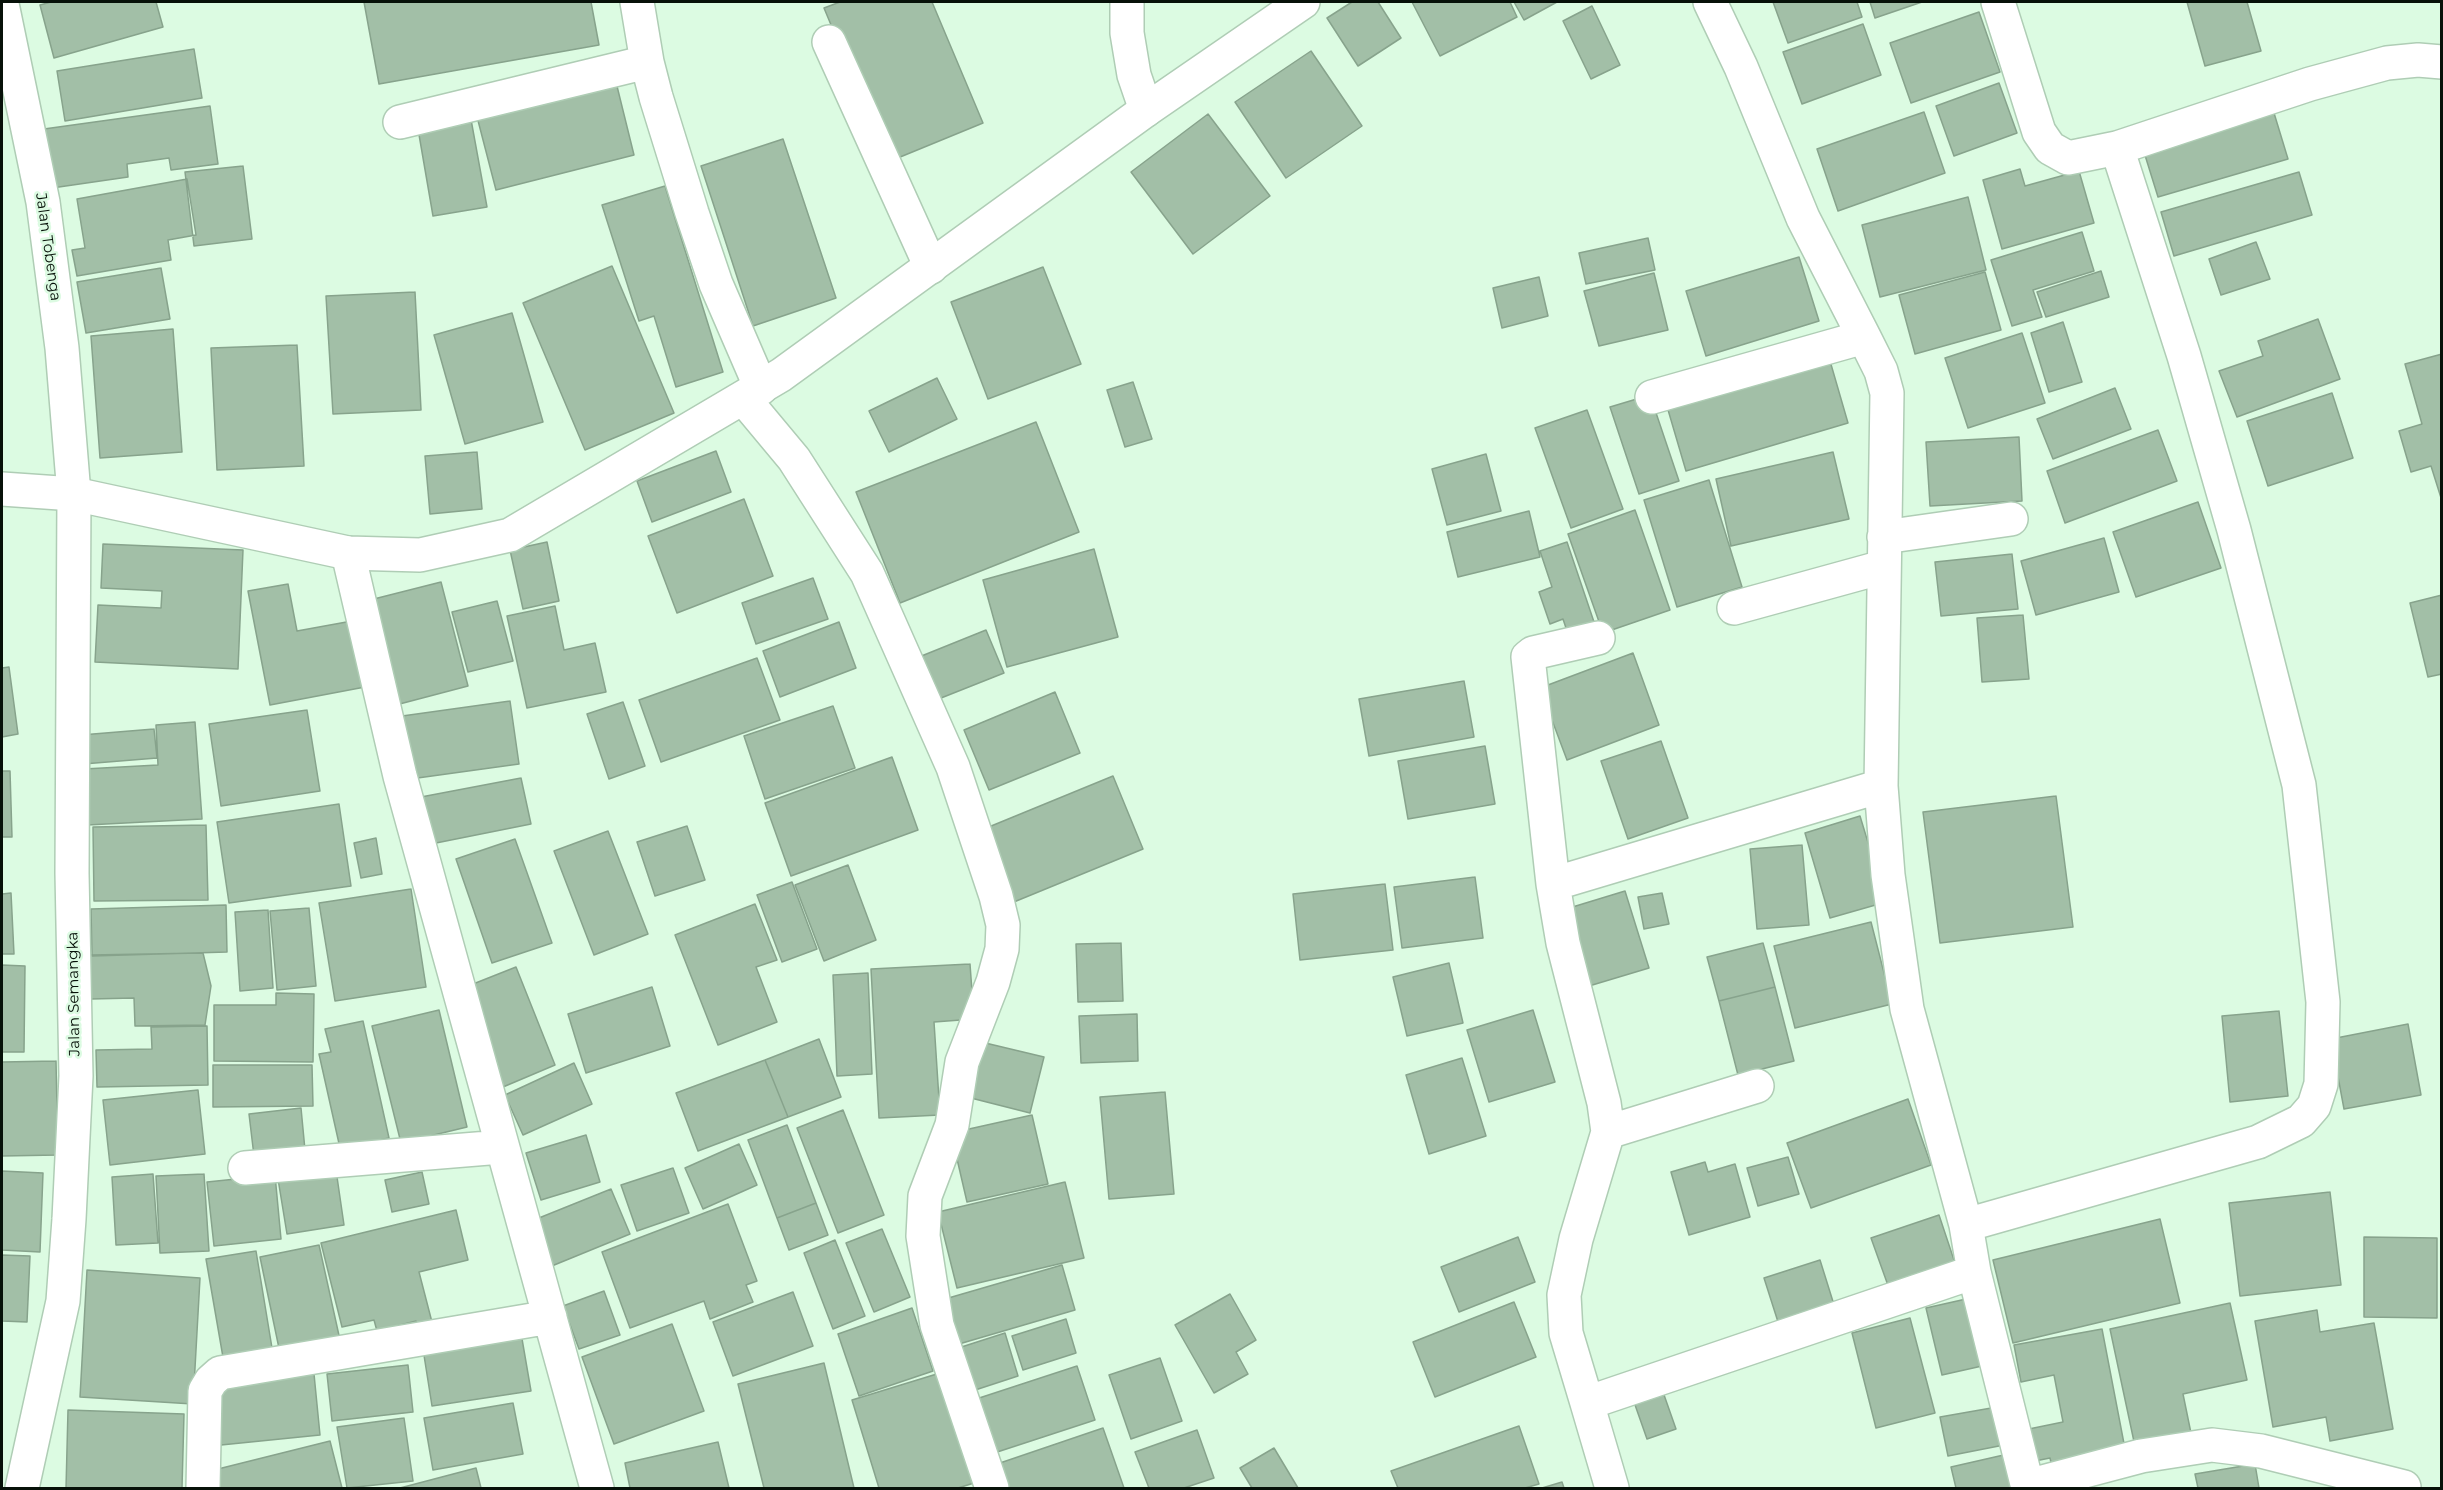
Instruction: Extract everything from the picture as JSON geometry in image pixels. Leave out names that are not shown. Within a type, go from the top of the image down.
[{"type":"street","name":"Jalan Tobenga","points":[[2,2],[44,202],[62,348],[74,494]]},
{"type":"street","points":[[637,2],[647,62],[752,393],[867,573],[953,767],[996,896],[1003,925],[1002,949],[993,982],[962,1062],[952,1125],[925,1196],[923,1236],[937,1325],[992,1488]]},
{"type":"street","points":[[1127,2],[1127,33],[1132,64],[1146,110]]},
{"type":"street","points":[[2,489],[74,494],[348,553],[420,555],[510,534],[752,393],[932,267],[1146,110],[1303,2]]},
{"type":"street","points":[[1710,2],[1741,67],[1803,218],[1881,371],[1887,393],[1881,786],[1888,875],[1907,1009],[1966,1225],[1974,1272],[2028,1487],[2141,1456],[2212,1444],[2262,1451],[2404,1487]]},
{"type":"street","points":[[1998,2],[2039,132],[2050,148],[2068,158],[2117,148],[2310,84],[2387,63],[2418,60],[2442,62]]},
{"type":"street","points":[[829,42],[932,267]]},
{"type":"street","points":[[400,122],[647,62]]},
{"type":"street","points":[[1966,1225],[2258,1142],[2301,1121],[2314,1106],[2321,1084],[2323,1002],[2299,786],[2234,530],[2184,356],[2117,148]]},
{"type":"street","points":[[1652,397],[1864,337]]},
{"type":"street","name":"Jalan Semangka","points":[[22,1488],[63,1301],[70,1197],[76,1077],[72,873],[74,494]]},
{"type":"street","points":[[1734,608],[1883,552],[2011,519]]},
{"type":"street","points":[[348,553],[399,776],[597,1488]]},
{"type":"street","points":[[1598,638],[1533,653],[1528,657],[1553,884],[1563,943],[1604,1103],[1608,1132],[1576,1239],[1564,1295],[1566,1333],[1612,1488]]},
{"type":"street","points":[[1553,884],[1881,786]]},
{"type":"street","points":[[1608,1132],[1757,1086]]},
{"type":"street","points":[[245,1168],[501,1147]]},
{"type":"street","points":[[1587,1403],[1974,1272]]},
{"type":"street","points":[[203,1488],[205,1391],[211,1380],[220,1372],[550,1317]]},
{"type":"building","points":[[51,2],[156,2],[163,27],[54,58],[40,5]]},
{"type":"building","points":[[364,2],[591,2],[599,45],[379,84]]},
{"type":"building","points":[[840,2],[932,2],[983,123],[888,162],[824,8]]},
{"type":"building","points":[[1352,2],[1378,2],[1401,38],[1358,66],[1327,18]]},
{"type":"building","points":[[1412,2],[1510,2],[1517,17],[1440,56]]},
{"type":"building","points":[[1514,2],[1557,2],[1524,20]]},
{"type":"building","points":[[1773,2],[1857,2],[1862,17],[1788,43]]},
{"type":"building","points":[[1870,2],[1922,2],[1875,18]]},
{"type":"building","points":[[2187,2],[2247,2],[2261,51],[2205,66]]},
{"type":"building","points":[[1592,6],[1620,65],[1591,79],[1563,21]]},
{"type":"building","points":[[1979,12],[2000,72],[1911,103],[1890,43]]},
{"type":"building","points":[[1863,24],[1881,75],[1802,104],[1783,52]]},
{"type":"building","points":[[194,49],[202,98],[65,121],[57,71]]},
{"type":"building","points":[[1311,51],[1362,126],[1286,178],[1235,102]]},
{"type":"building","points":[[614,74],[634,155],[496,190],[475,109]]},
{"type":"building","points":[[1999,83],[2017,133],[1954,156],[1936,106]]},
{"type":"building","points":[[210,106],[218,164],[171,170],[169,158],[127,164],[128,177],[52,188],[44,129]]},
{"type":"building","points":[[1924,112],[1945,173],[1838,211],[1817,149]]},
{"type":"building","points":[[2274,113],[2288,159],[2158,197],[2144,152]]},
{"type":"building","points":[[470,114],[487,207],[433,216],[417,123]]},
{"type":"building","points":[[1208,114],[1270,196],[1193,254],[1131,172]]},
{"type":"building","points":[[783,139],[836,298],[753,326],[701,166]]},
{"type":"building","points":[[243,166],[252,239],[194,246],[185,172]]},
{"type":"building","points":[[2020,169],[2025,186],[2079,171],[2094,223],[2002,249],[1983,180]]},
{"type":"building","points":[[2299,172],[2312,215],[2174,256],[2161,212]]},
{"type":"building","points":[[187,179],[196,235],[168,240],[171,260],[77,276],[72,250],[85,248],[77,199]]},
{"type":"building","points":[[665,186],[723,372],[676,387],[654,316],[639,321],[602,205]]},
{"type":"building","points":[[1968,197],[1986,270],[1880,297],[1862,225]]},
{"type":"building","points":[[2082,232],[2094,271],[2033,290],[2042,317],[2012,326],[1991,260]]},
{"type":"building","points":[[1648,238],[1655,270],[1586,284],[1579,253]]},
{"type":"building","points":[[2256,242],[2270,279],[2221,295],[2209,259]]},
{"type":"building","points":[[1799,257],[1819,321],[1706,356],[1686,291]]},
{"type":"building","points":[[612,266],[674,413],[585,450],[523,303]]},
{"type":"building","points":[[1043,267],[1081,364],[988,399],[951,302]]},
{"type":"building","points":[[161,268],[170,319],[86,333],[77,282]]},
{"type":"building","points":[[2101,271],[2109,297],[2046,317],[2037,292]]},
{"type":"building","points":[[1985,272],[2001,330],[1915,354],[1899,295]]},
{"type":"building","points":[[1654,273],[1668,330],[1599,346],[1584,291]]},
{"type":"building","points":[[1539,277],[1548,316],[1502,328],[1493,288]]},
{"type":"building","points":[[415,292],[421,410],[333,414],[326,296]]},
{"type":"building","points":[[512,313],[543,422],[465,444],[434,335]]},
{"type":"building","points":[[2318,319],[2340,379],[2237,417],[2219,371],[2263,356],[2258,341]]},
{"type":"building","points":[[2063,322],[2082,382],[2049,392],[2031,333]]},
{"type":"building","points":[[173,329],[182,452],[100,458],[91,336]]},
{"type":"building","points":[[2022,333],[2045,403],[1968,428],[1945,358]]},
{"type":"building","points":[[297,345],[304,466],[217,470],[211,348]]},
{"type":"building","points":[[1828,354],[1848,423],[1686,471],[1666,403]]},
{"type":"building","points":[[2442,354],[2442,501],[2431,466],[2411,472],[2399,431],[2422,424],[2405,364]]},
{"type":"building","points":[[937,378],[957,419],[889,452],[869,411]]},
{"type":"building","points":[[1133,382],[1152,439],[1125,447],[1107,390]]},
{"type":"building","points":[[2115,388],[2131,429],[2053,459],[2037,419]]},
{"type":"building","points":[[2332,393],[2353,458],[2268,486],[2247,421]]},
{"type":"building","points":[[1650,395],[1679,481],[1639,494],[1610,407]]},
{"type":"building","points":[[1587,410],[1623,509],[1571,528],[1535,428]]},
{"type":"building","points":[[1036,422],[1079,532],[900,603],[856,492]]},
{"type":"building","points":[[2158,430],[2177,481],[2065,523],[2047,471]]},
{"type":"building","points":[[2019,437],[2022,501],[1930,506],[1926,442]]},
{"type":"building","points":[[716,451],[731,492],[652,522],[637,481]]},
{"type":"building","points":[[477,452],[482,509],[430,514],[425,456]]},
{"type":"building","points":[[1833,452],[1849,519],[1731,546],[1716,479]]},
{"type":"building","points":[[1486,454],[1501,511],[1447,525],[1432,469]]},
{"type":"building","points":[[1709,480],[1742,587],[1677,607],[1644,500]]},
{"type":"building","points":[[744,499],[773,576],[677,613],[648,536]]},
{"type":"building","points":[[2198,502],[2221,568],[2136,597],[2113,532]]},
{"type":"building","points":[[1635,510],[1670,610],[1603,633],[1568,534]]},
{"type":"building","points":[[1529,511],[1540,557],[1458,577],[1447,532]]},
{"type":"building","points":[[2104,538],[2119,592],[2036,615],[2021,561]]},
{"type":"building","points":[[547,542],[559,601],[523,609],[510,550]]},
{"type":"building","points":[[1567,542],[1594,622],[1567,631],[1563,619],[1550,624],[1539,592],[1552,587],[1540,551]]},
{"type":"building","points":[[103,544],[243,550],[238,669],[95,662],[98,605],[161,608],[162,591],[101,588]]},
{"type":"building","points":[[1094,549],[1118,637],[1007,667],[983,580]]},
{"type":"building","points":[[2012,554],[2018,609],[1941,616],[1935,562]]},
{"type":"building","points":[[813,578],[828,619],[756,644],[742,603]]},
{"type":"building","points":[[441,582],[468,686],[392,706],[366,601]]},
{"type":"building","points":[[288,584],[297,631],[352,621],[365,687],[270,705],[248,591]]},
{"type":"building","points":[[2442,595],[2442,674],[2428,677],[2410,603]]},
{"type":"building","points":[[497,601],[513,661],[468,672],[452,612]]},
{"type":"building","points":[[555,606],[564,650],[595,643],[606,692],[527,708],[507,616]]},
{"type":"building","points":[[2023,615],[2029,679],[1982,682],[1977,618]]},
{"type":"building","points":[[839,622],[856,668],[780,697],[763,651]]},
{"type":"building","points":[[986,630],[1004,673],[936,700],[919,657]]},
{"type":"building","points":[[1633,653],[1659,725],[1567,760],[1540,688]]},
{"type":"building","points":[[757,658],[780,720],[661,762],[639,700]]},
{"type":"building","points":[[9,667],[18,734],[2,737],[2,668]]},
{"type":"building","points":[[1464,681],[1474,737],[1369,756],[1359,699]]},
{"type":"building","points":[[1055,692],[1080,753],[989,790],[964,730]]},
{"type":"building","points":[[510,701],[519,764],[403,780],[395,717]]},
{"type":"building","points":[[623,702],[645,766],[609,779],[587,714]]},
{"type":"building","points":[[833,706],[855,768],[765,799],[744,736]]},
{"type":"building","points":[[307,710],[320,791],[221,806],[209,724]]},
{"type":"building","points":[[195,722],[202,819],[87,825],[84,769],[158,765],[156,725]]},
{"type":"building","points":[[154,729],[157,758],[83,764],[81,735]]},
{"type":"building","points":[[1661,741],[1688,818],[1628,839],[1601,761]]},
{"type":"building","points":[[1485,746],[1495,804],[1408,819],[1398,761]]},
{"type":"building","points":[[892,757],[918,830],[791,876],[765,803]]},
{"type":"building","points":[[2,771],[10,771],[12,837],[2,837]]},
{"type":"building","points":[[1113,776],[1143,849],[1009,904],[979,831]]},
{"type":"building","points":[[521,778],[531,824],[431,844],[421,797]]},
{"type":"building","points":[[2056,796],[2073,927],[1940,943],[1923,812]]},
{"type":"building","points":[[339,804],[351,886],[229,903],[217,822]]},
{"type":"building","points":[[1860,816],[1886,902],[1830,918],[1805,833]]},
{"type":"building","points":[[206,825],[208,900],[94,901],[93,827]]},
{"type":"building","points":[[687,826],[705,880],[655,896],[637,842]]},
{"type":"building","points":[[608,831],[648,934],[594,955],[554,851]]},
{"type":"building","points":[[376,838],[382,874],[361,878],[354,843]]},
{"type":"building","points":[[515,839],[552,943],[492,963],[456,859]]},
{"type":"building","points":[[1802,845],[1809,925],[1757,929],[1750,849]]},
{"type":"building","points":[[848,865],[876,940],[824,961],[795,885]]},
{"type":"building","points":[[1475,877],[1483,938],[1402,948],[1394,887]]},
{"type":"building","points":[[792,882],[817,949],[782,962],[757,895]]},
{"type":"building","points":[[1385,884],[1393,950],[1300,960],[1293,894]]},
{"type":"building","points":[[411,889],[426,987],[335,1001],[319,903]]},
{"type":"building","points":[[1625,891],[1649,968],[1589,986],[1566,909]]},
{"type":"building","points":[[11,893],[14,954],[2,954],[2,894]]},
{"type":"building","points":[[1662,893],[1669,924],[1644,929],[1638,897]]},
{"type":"building","points":[[755,904],[777,960],[756,967],[777,1022],[718,1045],[675,935]]},
{"type":"building","points":[[226,905],[227,952],[92,956],[91,909]]},
{"type":"building","points":[[309,908],[316,986],[277,990],[270,911]]},
{"type":"building","points":[[268,910],[273,988],[240,991],[235,912]]},
{"type":"building","points":[[1871,922],[1892,1004],[1795,1028],[1774,946]]},
{"type":"building","points":[[1121,943],[1123,1001],[1078,1002],[1076,944]]},
{"type":"building","points":[[1763,943],[1775,987],[1719,1001],[1707,957]]},
{"type":"building","points":[[203,953],[211,986],[205,1025],[135,1026],[134,998],[91,999],[90,955]]},
{"type":"building","points":[[1449,963],[1463,1023],[1407,1036],[1393,977]]},
{"type":"building","points":[[970,964],[974,1019],[934,1022],[940,1115],[879,1118],[871,969]]},
{"type":"building","points":[[2,965],[25,966],[24,1052],[2,1052]]},
{"type":"building","points":[[516,967],[555,1065],[503,1087],[463,988]]},
{"type":"building","points":[[868,973],[872,1074],[837,1076],[833,975]]},
{"type":"building","points":[[652,987],[670,1046],[586,1073],[568,1014]]},
{"type":"building","points":[[1775,987],[1794,1061],[1738,1075],[1719,1001]]},
{"type":"building","points":[[276,993],[314,994],[313,1062],[214,1061],[214,1005],[276,1005]]},
{"type":"building","points":[[439,1010],[467,1127],[401,1143],[372,1026]]},
{"type":"building","points":[[1533,1010],[1555,1082],[1489,1102],[1467,1030]]},
{"type":"building","points":[[2279,1011],[2288,1096],[2230,1102],[2222,1016]]},
{"type":"building","points":[[1137,1014],[1138,1061],[1081,1063],[1079,1016]]},
{"type":"building","points":[[363,1021],[389,1138],[340,1148],[319,1054],[331,1052],[325,1029]]},
{"type":"building","points":[[2408,1024],[2421,1095],[2344,1109],[2331,1039]]},
{"type":"building","points":[[207,1026],[208,1085],[97,1087],[96,1050],[152,1049],[151,1027]]},
{"type":"building","points":[[819,1039],[841,1097],[788,1117],[765,1060]]},
{"type":"building","points":[[977,1041],[1044,1057],[1030,1113],[963,1096]]},
{"type":"building","points":[[1462,1058],[1486,1136],[1429,1154],[1406,1075]]},
{"type":"building","points":[[765,1060],[788,1117],[698,1151],[676,1093]]},
{"type":"building","points":[[56,1061],[58,1155],[2,1156],[2,1062]]},
{"type":"building","points":[[574,1063],[592,1104],[523,1135],[505,1095]]},
{"type":"building","points":[[213,1065],[312,1065],[313,1106],[213,1107]]},
{"type":"building","points":[[198,1090],[205,1154],[110,1165],[103,1100]]},
{"type":"building","points":[[1165,1092],[1174,1194],[1109,1199],[1100,1097]]},
{"type":"building","points":[[1908,1099],[1931,1165],[1811,1208],[1787,1143]]},
{"type":"building","points":[[301,1108],[305,1150],[254,1156],[249,1114]]},
{"type":"building","points":[[843,1110],[884,1215],[838,1233],[797,1128]]},
{"type":"building","points":[[1032,1115],[1048,1184],[967,1202],[951,1133]]},
{"type":"building","points":[[787,1125],[816,1203],[777,1218],[748,1140]]},
{"type":"building","points":[[586,1135],[600,1182],[541,1200],[526,1153]]},
{"type":"building","points":[[739,1144],[757,1185],[703,1209],[685,1168]]},
{"type":"building","points":[[1788,1157],[1799,1194],[1758,1206],[1747,1168]]},
{"type":"building","points":[[1705,1162],[1708,1172],[1735,1164],[1750,1217],[1689,1235],[1671,1172]]},
{"type":"building","points":[[673,1168],[689,1213],[637,1231],[621,1185]]},
{"type":"building","points":[[336,1170],[344,1225],[287,1234],[278,1179]]},
{"type":"building","points":[[2,1171],[43,1173],[40,1252],[2,1250]]},
{"type":"building","points":[[422,1172],[429,1204],[392,1212],[385,1180]]},
{"type":"building","points":[[153,1174],[158,1243],[116,1245],[112,1177]]},
{"type":"building","points":[[204,1174],[209,1251],[160,1253],[156,1176]]},
{"type":"building","points":[[275,1175],[281,1239],[214,1246],[207,1182]]},
{"type":"building","points":[[1065,1182],[1084,1258],[957,1288],[938,1212]]},
{"type":"building","points":[[611,1189],[630,1234],[542,1270],[524,1224]]},
{"type":"building","points":[[2330,1192],[2341,1285],[2240,1296],[2229,1203]]},
{"type":"building","points":[[816,1203],[828,1235],[789,1250],[777,1218]]},
{"type":"building","points":[[728,1204],[757,1281],[746,1285],[753,1302],[710,1319],[704,1301],[630,1328],[602,1252]]},
{"type":"building","points":[[456,1210],[468,1260],[419,1272],[433,1326],[419,1329],[416,1321],[377,1331],[374,1320],[342,1327],[321,1243]]},
{"type":"building","points":[[1939,1215],[1957,1269],[1890,1291],[1871,1238]]},
{"type":"building","points":[[2160,1219],[2180,1303],[2013,1343],[1993,1260]]},
{"type":"building","points":[[882,1229],[910,1297],[874,1312],[846,1243]]},
{"type":"building","points":[[1518,1237],[1535,1282],[1459,1312],[1441,1267]]},
{"type":"building","points":[[2364,1237],[2437,1238],[2437,1318],[2364,1317]]},
{"type":"building","points":[[835,1240],[865,1316],[833,1329],[804,1253]]},
{"type":"building","points":[[319,1245],[340,1340],[280,1353],[260,1257]]},
{"type":"building","points":[[256,1251],[273,1354],[224,1363],[206,1259]]},
{"type":"building","points":[[2,1255],[30,1256],[27,1322],[2,1321]]},
{"type":"building","points":[[1820,1260],[1835,1308],[1779,1325],[1764,1278]]},
{"type":"building","points":[[1062,1265],[1075,1310],[959,1344],[945,1299]]},
{"type":"building","points":[[87,1270],[200,1278],[193,1404],[80,1397]]},
{"type":"building","points":[[604,1291],[620,1335],[579,1349],[563,1306]]},
{"type":"building","points":[[793,1292],[813,1346],[733,1376],[713,1322]]},
{"type":"building","points":[[1230,1294],[1256,1340],[1236,1352],[1248,1374],[1214,1393],[1175,1325]]},
{"type":"building","points":[[1975,1297],[1991,1364],[1942,1375],[1926,1308]]},
{"type":"building","points":[[1514,1302],[1536,1357],[1435,1397],[1413,1342]]},
{"type":"building","points":[[2230,1303],[2247,1380],[2183,1394],[2192,1438],[2136,1451],[2110,1329]]},
{"type":"building","points":[[912,1308],[933,1371],[859,1396],[838,1334]]},
{"type":"building","points":[[2317,1310],[2320,1332],[2374,1323],[2393,1429],[2330,1441],[2326,1417],[2273,1427],[2255,1321]]},
{"type":"building","points":[[1910,1318],[1935,1413],[1876,1428],[1852,1333]]},
{"type":"building","points":[[1066,1319],[1076,1353],[1023,1370],[1012,1336]]},
{"type":"building","points":[[672,1324],[704,1411],[614,1444],[582,1357]]},
{"type":"building","points":[[2102,1329],[2126,1454],[2052,1467],[2050,1458],[2030,1462],[2024,1430],[2063,1422],[2054,1375],[2021,1382],[2014,1345]]},
{"type":"building","points":[[521,1333],[531,1391],[432,1406],[423,1349]]},
{"type":"building","points":[[1005,1333],[1018,1376],[963,1394],[949,1351]]},
{"type":"building","points":[[1160,1358],[1182,1421],[1131,1439],[1109,1375]]},
{"type":"building","points":[[824,1363],[854,1488],[764,1488],[738,1384]]},
{"type":"building","points":[[408,1365],[413,1412],[332,1421],[327,1374]]},
{"type":"building","points":[[1077,1366],[1095,1420],[985,1456],[967,1402]]},
{"type":"building","points":[[940,1373],[974,1483],[958,1488],[879,1488],[852,1400]]},
{"type":"building","points":[[314,1374],[320,1435],[221,1445],[214,1385]]},
{"type":"building","points":[[1663,1392],[1676,1429],[1647,1439],[1634,1402]]},
{"type":"building","points":[[513,1403],[523,1454],[433,1470],[424,1418]]},
{"type":"building","points":[[1997,1407],[2004,1445],[1948,1456],[1940,1417]]},
{"type":"building","points":[[68,1410],[184,1414],[182,1488],[66,1488]]},
{"type":"building","points":[[404,1418],[413,1481],[347,1488],[337,1427]]},
{"type":"building","points":[[1519,1426],[1539,1484],[1525,1488],[1398,1488],[1391,1471]]},
{"type":"building","points":[[1103,1428],[1124,1488],[1008,1488],[1000,1463]]},
{"type":"building","points":[[1197,1430],[1214,1478],[1184,1488],[1149,1488],[1135,1452]]},
{"type":"building","points":[[330,1441],[342,1488],[215,1488],[210,1471]]},
{"type":"building","points":[[718,1442],[729,1488],[630,1488],[625,1463]]},
{"type":"building","points":[[1274,1448],[1298,1488],[1252,1488],[1240,1468]]},
{"type":"building","points":[[2008,1454],[2016,1488],[1956,1488],[1951,1467]]},
{"type":"building","points":[[2255,1464],[2259,1488],[2198,1488],[2195,1474]]},
{"type":"building","points":[[476,1468],[481,1488],[400,1488]]},
{"type":"building","points":[[1562,1482],[1564,1488],[1542,1488]]}]
